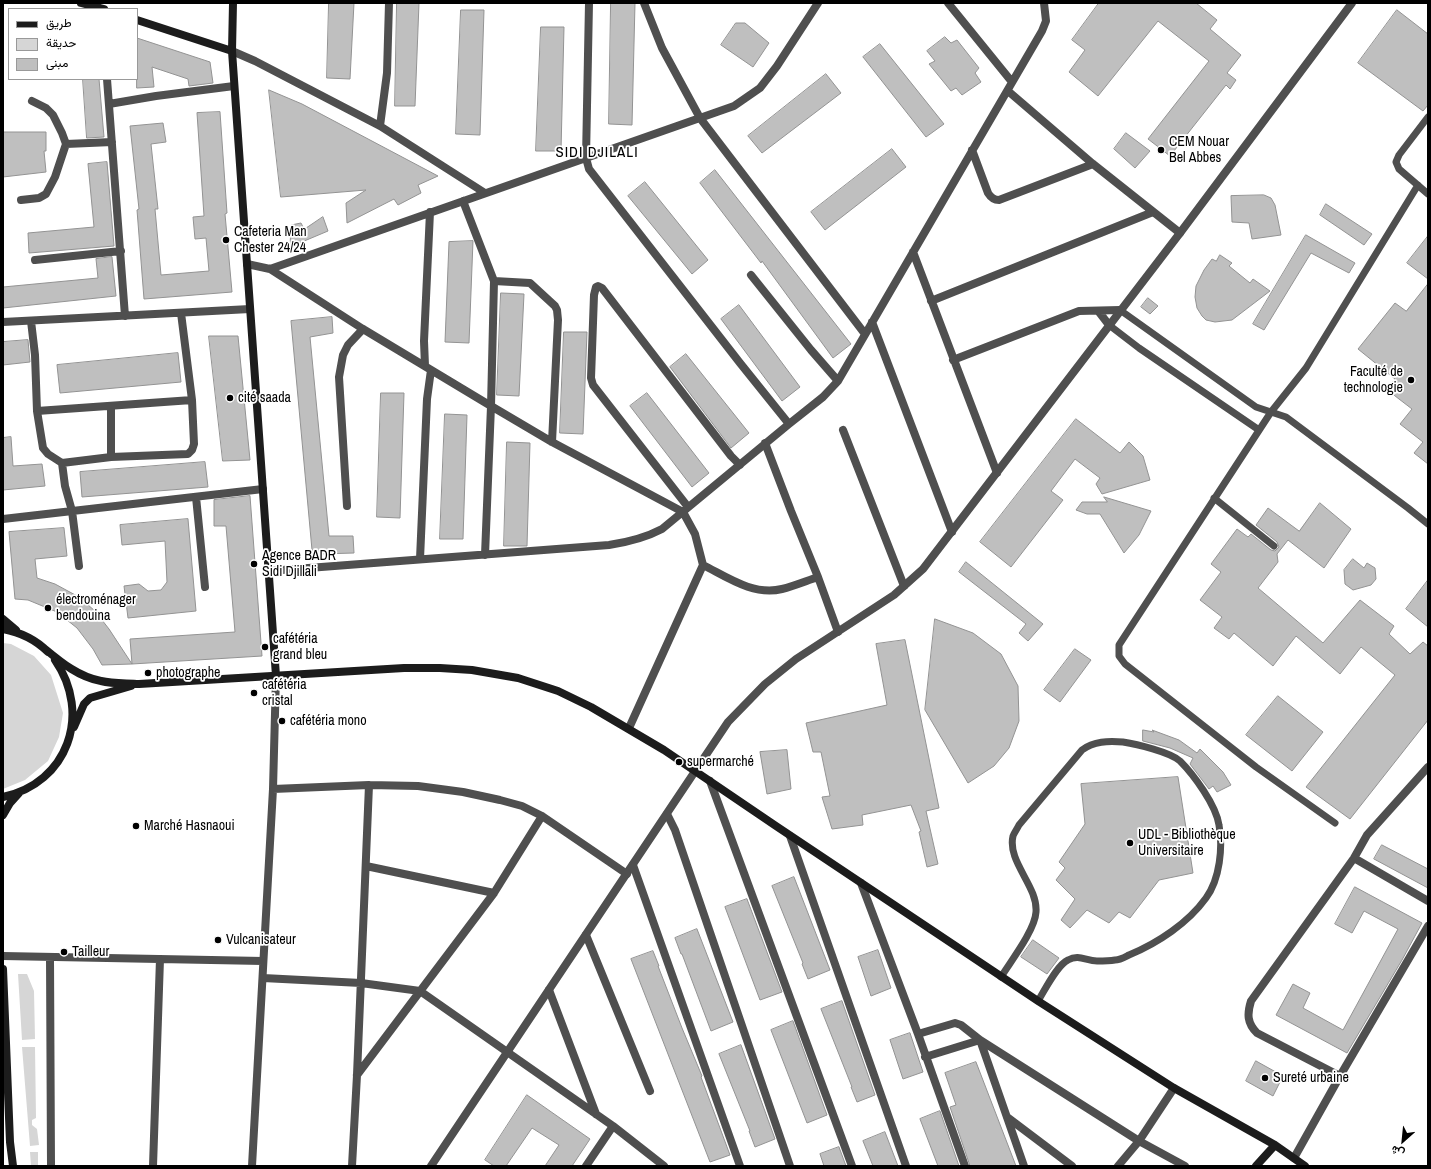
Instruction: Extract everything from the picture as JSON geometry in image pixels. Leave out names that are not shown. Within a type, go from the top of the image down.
[{"type":"main road","points":[[82,3],[100,8]]},
{"type":"main road","points":[[233,3],[232,51],[234,86],[276,676]]},
{"type":"main road","points":[[138,20],[232,51]]},
{"type":"main road","points":[[3,619],[19,633]]},
{"type":"main road","points":[[3,628],[19,633],[33,640],[69,668],[86,677],[102,682],[139,684],[404,668],[440,668],[472,670],[518,678],[558,691],[629,728],[696,771],[790,836],[1038,1001],[1174,1088],[1275,1146],[1305,1166]]},
{"type":"main road","points":[[45,649],[59,666],[70,690],[73,705],[73,721],[70,737]]},
{"type":"main road","points":[[3,797],[19,792],[42,779],[59,760],[84,704],[90,698],[139,684]]},
{"type":"main road","points":[[3,815],[19,792]]},
{"type":"main road","points":[[3,969],[7,1143],[13,1166]]},
{"type":"main road","points":[[1256,1166],[1275,1146]]},
{"type":"street","points":[[380,126],[387,73],[388,3]]},
{"type":"street","points":[[589,3],[586,158],[589,169],[740,364],[789,424]]},
{"type":"street","points":[[644,3],[662,48],[700,118],[865,334]]},
{"type":"street","points":[[270,269],[734,106],[760,88],[818,3]]},
{"type":"street","points":[[948,3],[1012,82]]},
{"type":"street","points":[[269,571],[610,545],[648,537],[662,529],[824,397],[838,381],[1042,31],[1046,21],[1044,3]]},
{"type":"street","points":[[431,1166],[728,722],[765,684],[796,659],[894,596],[923,569],[1180,233],[1352,3]]},
{"type":"street","points":[[232,51],[255,60],[380,126],[484,193]]},
{"type":"street","points":[[107,80],[125,316]]},
{"type":"street","points":[[109,104],[234,86]]},
{"type":"street","points":[[1008,90],[1093,164],[1180,233]]},
{"type":"street","points":[[21,200],[40,198],[46,194],[55,177],[66,144],[53,115],[46,108],[32,101]]},
{"type":"street","points":[[66,144],[112,142]]},
{"type":"street","points":[[972,150],[988,193],[990,197],[996,200],[1093,164]]},
{"type":"street","points":[[463,201],[494,281],[485,555]]},
{"type":"street","points":[[420,559],[428,368],[424,341],[430,212]]},
{"type":"street","points":[[931,301],[1153,212]]},
{"type":"street","points":[[35,260],[121,251]]},
{"type":"street","points":[[913,252],[997,473]]},
{"type":"street","points":[[247,264],[270,269],[363,329],[552,442],[686,510]]},
{"type":"street","points":[[751,275],[811,350],[838,381]]},
{"type":"street","points":[[494,281],[530,283],[555,306],[557,310],[558,320],[552,442]]},
{"type":"street","points":[[629,728],[703,565],[695,534],[686,510],[593,386],[591,378],[594,296],[596,287],[598,286],[602,288],[731,456],[740,465]]},
{"type":"street","points":[[3,322],[250,309]]},
{"type":"street","points":[[953,360],[1079,311],[1099,312],[1120,310]]},
{"type":"street","points":[[1099,312],[1109,325]]},
{"type":"street","points":[[31,321],[35,355],[37,411],[43,448],[48,454],[62,463],[111,457],[188,454],[192,450],[194,444],[192,400],[180,313]]},
{"type":"street","points":[[872,322],[952,532]]},
{"type":"street","points":[[347,506],[339,377],[343,355],[348,345],[363,329]]},
{"type":"street","points":[[37,411],[192,400]]},
{"type":"street","points":[[111,406],[111,457]]},
{"type":"street","points":[[844,430],[904,586]]},
{"type":"street","points":[[766,443],[838,632]]},
{"type":"street","points":[[62,463],[64,486],[72,511],[79,566]]},
{"type":"street","points":[[3,519],[263,489]]},
{"type":"street","points":[[196,497],[205,587]]},
{"type":"street","points":[[703,565],[744,586],[761,590],[781,589],[818,577]]},
{"type":"street","points":[[252,1166],[274,789],[276,676]]},
{"type":"street","points":[[1340,1076],[1257,1033],[1252,1028],[1248,1011],[1251,1001],[1354,858],[1367,835],[1427,769]]},
{"type":"street","points":[[710,781],[852,1166]]},
{"type":"street","points":[[274,789],[369,785],[418,786],[463,792],[522,806],[542,816],[627,874]]},
{"type":"street","points":[[352,1166],[369,785]]},
{"type":"street","points":[[667,814],[675,830],[790,1166]]},
{"type":"street","points":[[357,1075],[494,893],[542,816]]},
{"type":"street","points":[[790,836],[906,1166]]},
{"type":"street","points":[[1354,858],[1428,901]]},
{"type":"street","points":[[633,864],[740,1166]]},
{"type":"street","points":[[366,866],[494,893]]},
{"type":"street","points":[[861,883],[918,1034],[965,1166]]},
{"type":"street","points":[[1294,1158],[1428,926]]},
{"type":"street","points":[[586,935],[650,1090]]},
{"type":"street","points":[[3,956],[263,960]]},
{"type":"street","points":[[50,957],[51,1166]]},
{"type":"street","points":[[153,1166],[160,959]]},
{"type":"street","points":[[263,978],[361,983],[420,991],[613,1126],[664,1166]]},
{"type":"street","points":[[549,990],[596,1114]]},
{"type":"street","points":[[918,1034],[955,1023],[961,1025],[980,1040],[1139,1141],[1185,1166]]},
{"type":"street","points":[[925,1057],[980,1040]]},
{"type":"street","points":[[980,1040],[1024,1166]]},
{"type":"street","points":[[1118,1166],[1139,1141],[1174,1088]]},
{"type":"street","points":[[1006,1117],[1072,1166]]},
{"type":"street","points":[[586,1166],[613,1126]]},
{"type":"lane","points":[[1428,117],[1399,155],[1396,162],[1399,169],[1428,194]]},
{"type":"lane","points":[[1335,823],[1251,763],[1125,664],[1119,656],[1118,645],[1271,412],[1306,368],[1418,185]]},
{"type":"lane","points":[[1120,310],[1256,407],[1286,417],[1428,524]]},
{"type":"lane","points":[[1109,325],[1138,348],[1259,430]]},
{"type":"lane","points":[[1214,498],[1274,546]]},
{"type":"lane","points":[[1001,977],[1032,926],[1036,912],[1034,898],[1015,855],[1013,846],[1014,836],[1019,825],[1082,750],[1090,745],[1112,741],[1133,743],[1178,760],[1195,779],[1210,800],[1219,824],[1219,866],[1207,897],[1192,915],[1166,934],[1137,952],[1118,960],[1095,961],[1082,957],[1073,957],[1066,960],[1059,968],[1038,1001]]},
{"type":"green space","points":[[3,643],[11,644],[34,656],[51,675],[63,713],[59,737],[48,761],[25,780],[3,789]]},
{"type":"green space","points":[[18,974],[27,974],[34,991],[35,1039],[22,1040]]},
{"type":"green space","points":[[22,1047],[35,1047],[36,1118],[32,1120],[32,1125],[37,1129],[39,1145],[30,1146]]},
{"type":"green space","points":[[30,1152],[38,1152],[38,1166],[31,1166]]},
{"type":"building","points":[[329,3],[354,3],[350,79],[327,78]]},
{"type":"building","points":[[397,3],[419,3],[415,106],[395,106]]},
{"type":"building","points":[[611,3],[635,3],[632,125],[609,124]]},
{"type":"building","points":[[1099,3],[1196,3],[1217,20],[1210,29],[1241,55],[1227,73],[1236,80],[1230,89],[1226,85],[1170,156],[1148,139],[1209,61],[1158,21],[1098,96],[1069,72],[1085,50],[1072,40]]},
{"type":"building","points":[[461,10],[484,10],[480,135],[456,134]]},
{"type":"building","points":[[1397,10],[1428,34],[1428,105],[1423,111],[1358,63]]},
{"type":"building","points":[[736,23],[745,23],[769,43],[753,67],[721,45]]},
{"type":"building","points":[[541,27],[564,27],[561,151],[536,151]]},
{"type":"building","points":[[945,37],[951,43],[957,40],[979,68],[975,73],[981,82],[962,95],[956,88],[951,91],[929,64],[935,61],[927,51]]},
{"type":"building","points":[[138,38],[210,62],[213,83],[189,86],[188,79],[152,67],[154,87],[137,88]]},
{"type":"building","points":[[880,44],[944,124],[926,137],[863,57]]},
{"type":"building","points":[[826,74],[841,93],[762,153],[748,136]]},
{"type":"building","points":[[83,80],[99,80],[104,137],[87,138]]},
{"type":"building","points":[[269,90],[302,104],[438,176],[418,185],[421,193],[398,205],[394,199],[347,223],[346,203],[366,190],[281,197]]},
{"type":"building","points":[[220,112],[227,213],[225,214],[232,292],[144,299],[137,210],[139,209],[130,126],[163,123],[166,142],[151,144],[158,209],[155,209],[161,275],[209,271],[206,238],[195,239],[193,217],[204,216],[197,113]]},
{"type":"building","points":[[3,132],[46,132],[46,151],[44,151],[46,172],[3,177]]},
{"type":"building","points":[[1126,133],[1150,151],[1135,168],[1114,149]]},
{"type":"building","points":[[892,149],[906,167],[825,230],[811,212]]},
{"type":"building","points":[[107,162],[114,246],[29,253],[28,233],[94,227],[88,164]]},
{"type":"building","points":[[715,170],[851,344],[833,358],[762,261],[761,263],[700,183]]},
{"type":"building","points":[[645,182],[708,260],[692,274],[628,196]]},
{"type":"building","points":[[1264,195],[1271,198],[1275,205],[1281,235],[1252,239],[1249,223],[1232,222],[1231,196]]},
{"type":"building","points":[[1326,204],[1372,234],[1364,245],[1320,215]]},
{"type":"building","points":[[323,217],[328,231],[290,247],[291,225],[301,223],[304,229]]},
{"type":"building","points":[[1306,235],[1355,263],[1349,273],[1311,253],[1264,330],[1253,324]]},
{"type":"building","points":[[1428,236],[1428,279],[1407,263]]},
{"type":"building","points":[[473,241],[469,343],[445,342],[449,242]]},
{"type":"building","points":[[1220,255],[1232,263],[1229,266],[1250,283],[1253,279],[1270,291],[1232,320],[1215,322],[1206,320],[1202,316],[1197,308],[1195,297],[1196,286],[1204,270],[1212,259],[1216,261]]},
{"type":"building","points":[[112,257],[116,296],[3,308],[3,287],[98,278],[96,259]]},
{"type":"building","name":"Faculté de technologie","points":[[1428,284],[1428,464],[1414,453],[1423,442],[1400,424],[1412,409],[1386,389],[1395,379],[1358,349],[1395,303],[1406,311]]},
{"type":"building","points":[[501,293],[524,294],[519,396],[497,395]]},
{"type":"building","points":[[1148,298],[1158,306],[1150,314],[1141,307]]},
{"type":"building","points":[[739,305],[800,387],[782,401],[721,319]]},
{"type":"building","points":[[332,317],[333,333],[310,337],[329,536],[353,536],[354,553],[320,554],[312,550],[291,321]]},
{"type":"building","points":[[564,332],[587,332],[583,434],[560,433]]},
{"type":"building","name":"cité saada","points":[[209,336],[238,336],[250,460],[223,461]]},
{"type":"building","points":[[28,340],[30,362],[3,365],[3,342]]},
{"type":"building","points":[[178,353],[181,382],[60,393],[57,365]]},
{"type":"building","points":[[686,354],[749,433],[731,448],[670,367]]},
{"type":"building","points":[[381,393],[404,393],[400,518],[377,517]]},
{"type":"building","points":[[647,393],[709,473],[692,487],[630,406]]},
{"type":"building","points":[[445,414],[467,415],[463,539],[440,539]]},
{"type":"building","points":[[1076,419],[1120,453],[1129,442],[1143,456],[1150,480],[1102,494],[1096,484],[1100,478],[1075,459],[1051,491],[1063,500],[1011,567],[980,542]]},
{"type":"building","points":[[11,437],[13,466],[42,464],[45,486],[3,490],[3,438]]},
{"type":"building","points":[[507,442],[530,443],[527,546],[504,546]]},
{"type":"building","points":[[205,462],[208,487],[82,497],[80,472]]},
{"type":"building","points":[[250,496],[262,656],[132,664],[130,639],[235,632],[226,526],[214,526],[214,500]]},
{"type":"building","points":[[1104,497],[1151,511],[1139,535],[1124,553],[1100,514],[1087,514],[1076,510],[1082,502],[1107,502]]},
{"type":"building","points":[[1320,503],[1351,529],[1324,568],[1288,540],[1277,554],[1278,562],[1258,588],[1323,643],[1360,600],[1394,626],[1389,634],[1410,654],[1423,642],[1428,646],[1428,720],[1350,819],[1306,787],[1395,675],[1361,647],[1340,674],[1296,636],[1273,666],[1234,633],[1229,639],[1214,628],[1222,617],[1200,600],[1221,572],[1211,564],[1237,529],[1248,537],[1251,534],[1271,550],[1275,551],[1279,547],[1277,542],[1256,525],[1268,508],[1299,531]]},
{"type":"building","points":[[188,519],[196,611],[128,618],[124,586],[139,584],[148,591],[161,590],[167,582],[165,541],[122,545],[120,525]]},
{"type":"building","points":[[64,528],[67,556],[35,559],[37,578],[55,584],[79,597],[95,611],[132,664],[102,665],[93,649],[77,628],[57,612],[28,600],[15,599],[9,532]]},
{"type":"building","points":[[1353,559],[1364,568],[1367,563],[1375,568],[1376,579],[1371,585],[1353,590],[1345,584],[1344,570]]},
{"type":"building","points":[[966,562],[1043,624],[1028,641],[1019,633],[1026,624],[959,572]]},
{"type":"building","points":[[1428,580],[1428,627],[1406,609]]},
{"type":"building","points":[[935,619],[973,633],[1001,654],[1018,686],[1019,721],[1009,748],[994,766],[968,783],[925,710]]},
{"type":"building","points":[[905,640],[939,808],[926,811],[938,864],[927,867],[919,832],[921,831],[911,805],[862,815],[863,825],[832,829],[822,797],[830,796],[821,752],[813,752],[806,723],[887,705],[876,644]]},
{"type":"building","points":[[1075,649],[1091,660],[1060,702],[1044,690]]},
{"type":"building","points":[[1278,696],[1323,732],[1292,771],[1246,735]]},
{"type":"building","points":[[1143,730],[1154,732],[1152,730],[1179,740],[1197,753],[1200,749],[1223,772],[1231,785],[1217,792],[1213,786],[1209,789],[1190,764],[1193,758],[1170,748],[1143,741]]},
{"type":"building","points":[[787,750],[791,789],[767,794],[760,752]]},
{"type":"building","name":"UDL - Bibliothèque Universitaire","points":[[1178,777],[1193,873],[1159,880],[1130,918],[1119,912],[1109,923],[1087,910],[1070,928],[1061,920],[1075,899],[1056,880],[1065,868],[1059,862],[1085,824],[1081,784]]},
{"type":"building","points":[[1382,845],[1428,869],[1428,888],[1374,859]]},
{"type":"building","points":[[794,877],[830,970],[808,979],[772,886]]},
{"type":"building","points":[[1355,887],[1422,923],[1347,1053],[1276,1015],[1293,984],[1310,993],[1303,1008],[1343,1030],[1398,929],[1364,911],[1352,933],[1335,924]]},
{"type":"building","points":[[747,899],[782,992],[760,1000],[725,907]]},
{"type":"building","points":[[697,929],[733,1022],[711,1031],[675,938]]},
{"type":"building","points":[[1033,940],[1059,958],[1047,974],[1021,957]]},
{"type":"building","points":[[878,950],[891,988],[871,996],[858,957]]},
{"type":"building","points":[[653,951],[702,1076],[701,1077],[730,1155],[710,1162],[631,959]]},
{"type":"building","points":[[842,1001],[875,1095],[857,1102],[821,1009]]},
{"type":"building","points":[[793,1021],[827,1115],[807,1123],[771,1030]]},
{"type":"building","points":[[910,1033],[923,1072],[903,1079],[890,1040]]},
{"type":"building","points":[[741,1045],[775,1139],[755,1147],[719,1054]]},
{"type":"building","name":"Sureté urbaine","points":[[1256,1061],[1283,1076],[1273,1096],[1246,1081]]},
{"type":"building","points":[[976,1062],[1016,1166],[970,1166],[950,1107],[956,1105],[945,1073]]},
{"type":"building","points":[[527,1095],[590,1139],[572,1166],[545,1166],[559,1145],[532,1128],[506,1166],[494,1166],[485,1160]]},
{"type":"building","points":[[940,1111],[959,1166],[938,1166],[920,1119]]},
{"type":"building","points":[[885,1132],[898,1166],[873,1166],[863,1141]]},
{"type":"building","points":[[839,1147],[846,1166],[824,1166],[820,1154]]},
{"type":"place","name":"CEM Nouar Bel Abbes","points":[[1161,150]]},
{"type":"place","name":"Cafeteria Man Chester 24/24","points":[[226,240]]},
{"type":"place","name":"Faculté de technologie","points":[[1411,380]]},
{"type":"place","name":"cité saada","points":[[230,398]]},
{"type":"place","name":"Agence BADR Sidi Djillali","points":[[254,564]]},
{"type":"place","name":"électroménager bendouina","points":[[48,608]]},
{"type":"place","name":"cafétéria grand bleu","points":[[265,647]]},
{"type":"place","name":"photographe","points":[[148,673]]},
{"type":"place","name":"cafétéria cristal","points":[[254,693]]},
{"type":"place","name":"cafétéria mono","points":[[282,721]]},
{"type":"place","name":"supermarché","points":[[679,762]]},
{"type":"place","name":"Marché Hasnaoui","points":[[136,826]]},
{"type":"place","name":"UDL - Bibliothèque Universitaire","points":[[1130,843]]},
{"type":"place","name":"Vulcanisateur","points":[[218,940]]},
{"type":"place","name":"Tailleur","points":[[64,952]]},
{"type":"place","name":"Sureté urbaine","points":[[1265,1078]]},
{"type":"district","name":"SIDI DJILALI","points":[[597,153]]}]
